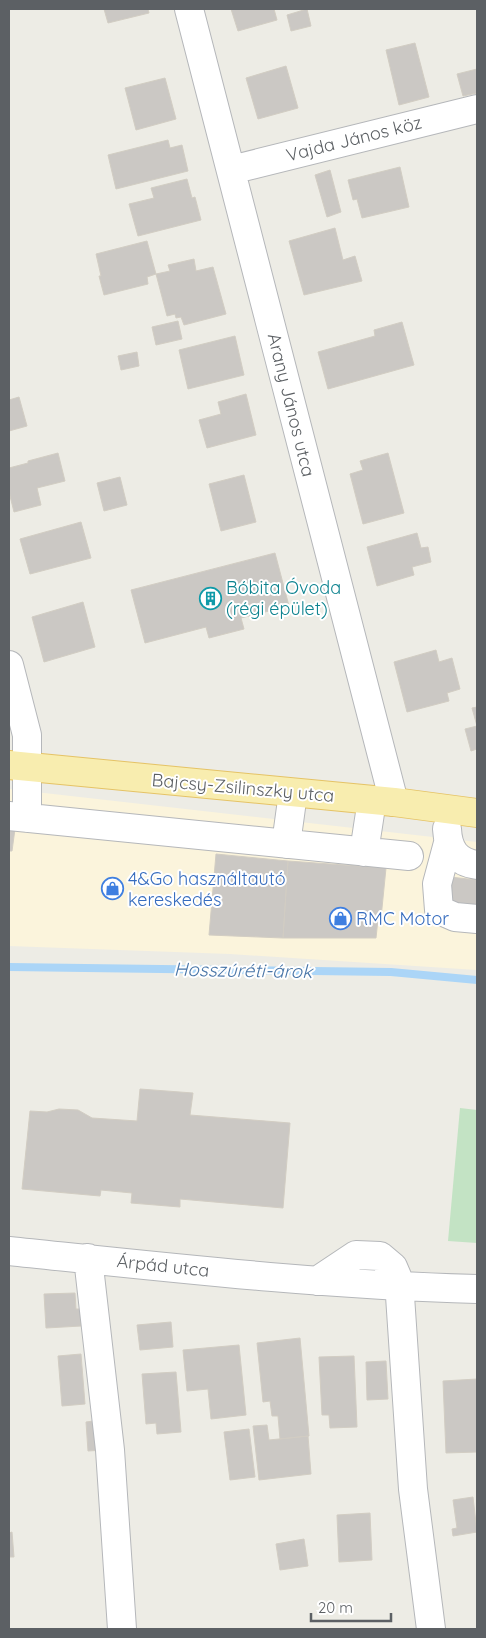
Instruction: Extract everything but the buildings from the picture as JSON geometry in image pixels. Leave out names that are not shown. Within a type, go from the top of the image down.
[{"type":"main road","name":"Bajcsy-Zsilinszky utca","points":[[18,766],[383,801],[477,813]]},
{"type":"street","name":"Arany János utca","points":[[189,9],[231,170],[383,801]]},
{"type":"street","name":"Vajda János köz","points":[[231,170],[477,109]]},
{"type":"street","points":[[9,665],[27,735],[18,766],[18,817],[410,856]]},
{"type":"street","points":[[286,844],[293,793]]},
{"type":"street","points":[[364,852],[383,801]]},
{"type":"street","points":[[445,810],[448,844],[437,884],[439,910],[456,917],[477,919]]},
{"type":"street","points":[[448,844],[455,855],[468,864],[477,865]]},
{"type":"street","name":"Árpád utca","points":[[9,1251],[317,1281],[399,1287],[477,1288]]},
{"type":"street","points":[[88,1258],[110,1450],[122,1629]]},
{"type":"street","points":[[399,1287],[413,1489],[431,1629]]},
{"type":"shaded area","points":[[9,789],[477,842],[477,970],[230,954],[9,946]]},
{"type":"green space","points":[[460,1108],[477,1110],[477,1243],[448,1241]]},
{"type":"waterway","name":"Hosszúréti-árok","points":[[9,967],[391,972],[477,980]]},
{"type":"place","name":"Bóbita Óvoda (régi épület)","points":[[210,598]]},
{"type":"place","name":"4&Go használtautó kereskedés","points":[[112,889]]},
{"type":"place","name":"RMC Motor","points":[[340,919]]}]
